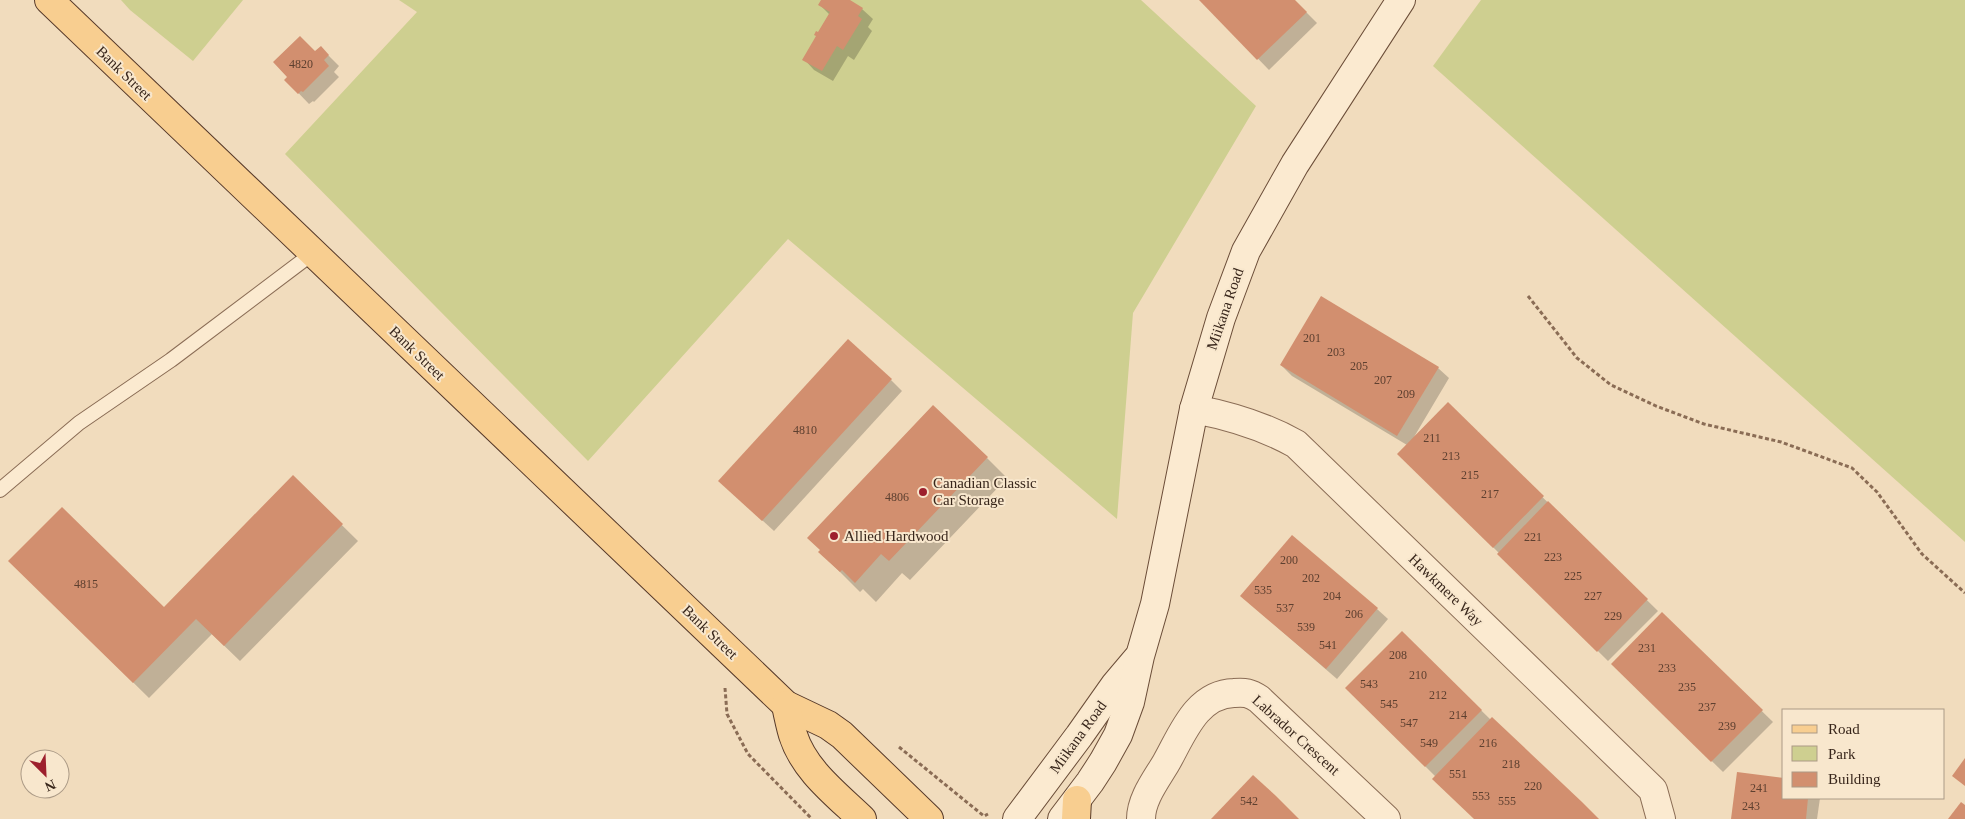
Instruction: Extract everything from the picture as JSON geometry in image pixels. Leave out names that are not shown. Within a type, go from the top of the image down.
[{"type":"main road","name":"Bank Street","points":[[49,0],[786,705],[828,725],[842,735],[929,819]]},
{"type":"main road","points":[[786,705],[793,736],[807,763],[816,775],[862,819]]},
{"type":"street","name":"Miikana Road","points":[[1072,813],[1118,735],[1130,702],[1140,656],[1155,604],[1194,409],[1221,318],[1246,250],[1299,157],[1398,1]]},
{"type":"street","name":"Hawkmere Way","points":[[1194,409],[1232,416],[1275,432],[1296,444],[1653,790],[1662,819]]},
{"type":"street","name":"Miikana Road","points":[[1017,819],[1080,736],[1115,685],[1140,656]]},
{"type":"street","name":"Labrador Crescent","points":[[1141,819],[1147,798],[1191,718],[1200,706],[1212,698],[1236,692],[1249,692],[1259,699],[1386,819]]},
{"type":"lane","points":[[0,490],[79,423],[170,360],[313,253]]},
{"type":"path","points":[[1528,296],[1576,358],[1611,385],[1656,406],[1704,424],[1780,442],[1852,468],[1877,492],[1922,554],[1965,593]]},
{"type":"path","points":[[724,686],[727,714],[748,754],[812,819]]},
{"type":"path","points":[[896,744],[985,817],[990,814]]},
{"type":"green space","points":[[121,0],[243,0],[193,61],[130,10]]},
{"type":"green space","points":[[399,0],[1141,0],[1256,106],[1133,313],[1117,519],[788,239],[588,461],[285,154],[417,12]]},
{"type":"green space","points":[[1481,0],[1965,0],[1965,542],[1433,66]]},
{"type":"building","points":[[821,0],[850,0],[863,8],[858,16],[862,19],[843,50],[837,46],[822,71],[802,60],[816,36],[814,35],[816,31],[818,32],[830,12],[818,5]]},
{"type":"building","points":[[1199,0],[1295,0],[1307,12],[1257,60]]},
{"type":"building","points":[[300,36],[315,51],[321,46],[329,55],[324,60],[329,66],[303,92],[301,91],[298,94],[284,80],[287,77],[273,62]]},
{"type":"building","points":[[1321,296],[1439,367],[1397,436],[1280,365]]},
{"type":"building","points":[[848,339],[892,379],[762,521],[718,481]]},
{"type":"building","points":[[1448,402],[1544,496],[1493,548],[1397,454]]},
{"type":"building","points":[[933,405],[988,457],[889,561],[881,554],[855,583],[842,570],[840,572],[818,552],[820,550],[807,538]]},
{"type":"building","points":[[293,475],[343,524],[224,646],[196,619],[133,683],[8,561],[62,507],[164,607]]},
{"type":"building","points":[[1548,501],[1648,599],[1597,652],[1497,554]]},
{"type":"building","points":[[1292,535],[1378,608],[1326,669],[1240,596]]},
{"type":"building","points":[[1662,612],[1763,710],[1711,762],[1611,664]]},
{"type":"building","points":[[1402,631],[1482,710],[1425,767],[1345,688]]},
{"type":"building","points":[[1492,717],[1599,819],[1474,819],[1432,779]]},
{"type":"building","points":[[1965,758],[1965,786],[1952,776]]},
{"type":"building","points":[[1737,772],[1782,778],[1782,799],[1808,799],[1806,819],[1731,819]]},
{"type":"building","points":[[1253,775],[1276,796],[1299,819],[1211,819]]},
{"type":"building","points":[[1961,802],[1965,805],[1965,819],[1948,819]]},
{"type":"place","name":"Canadian Classic Car Storage","points":[[923,492]]},
{"type":"place","name":"Allied Hardwood","points":[[834,536]]}]
